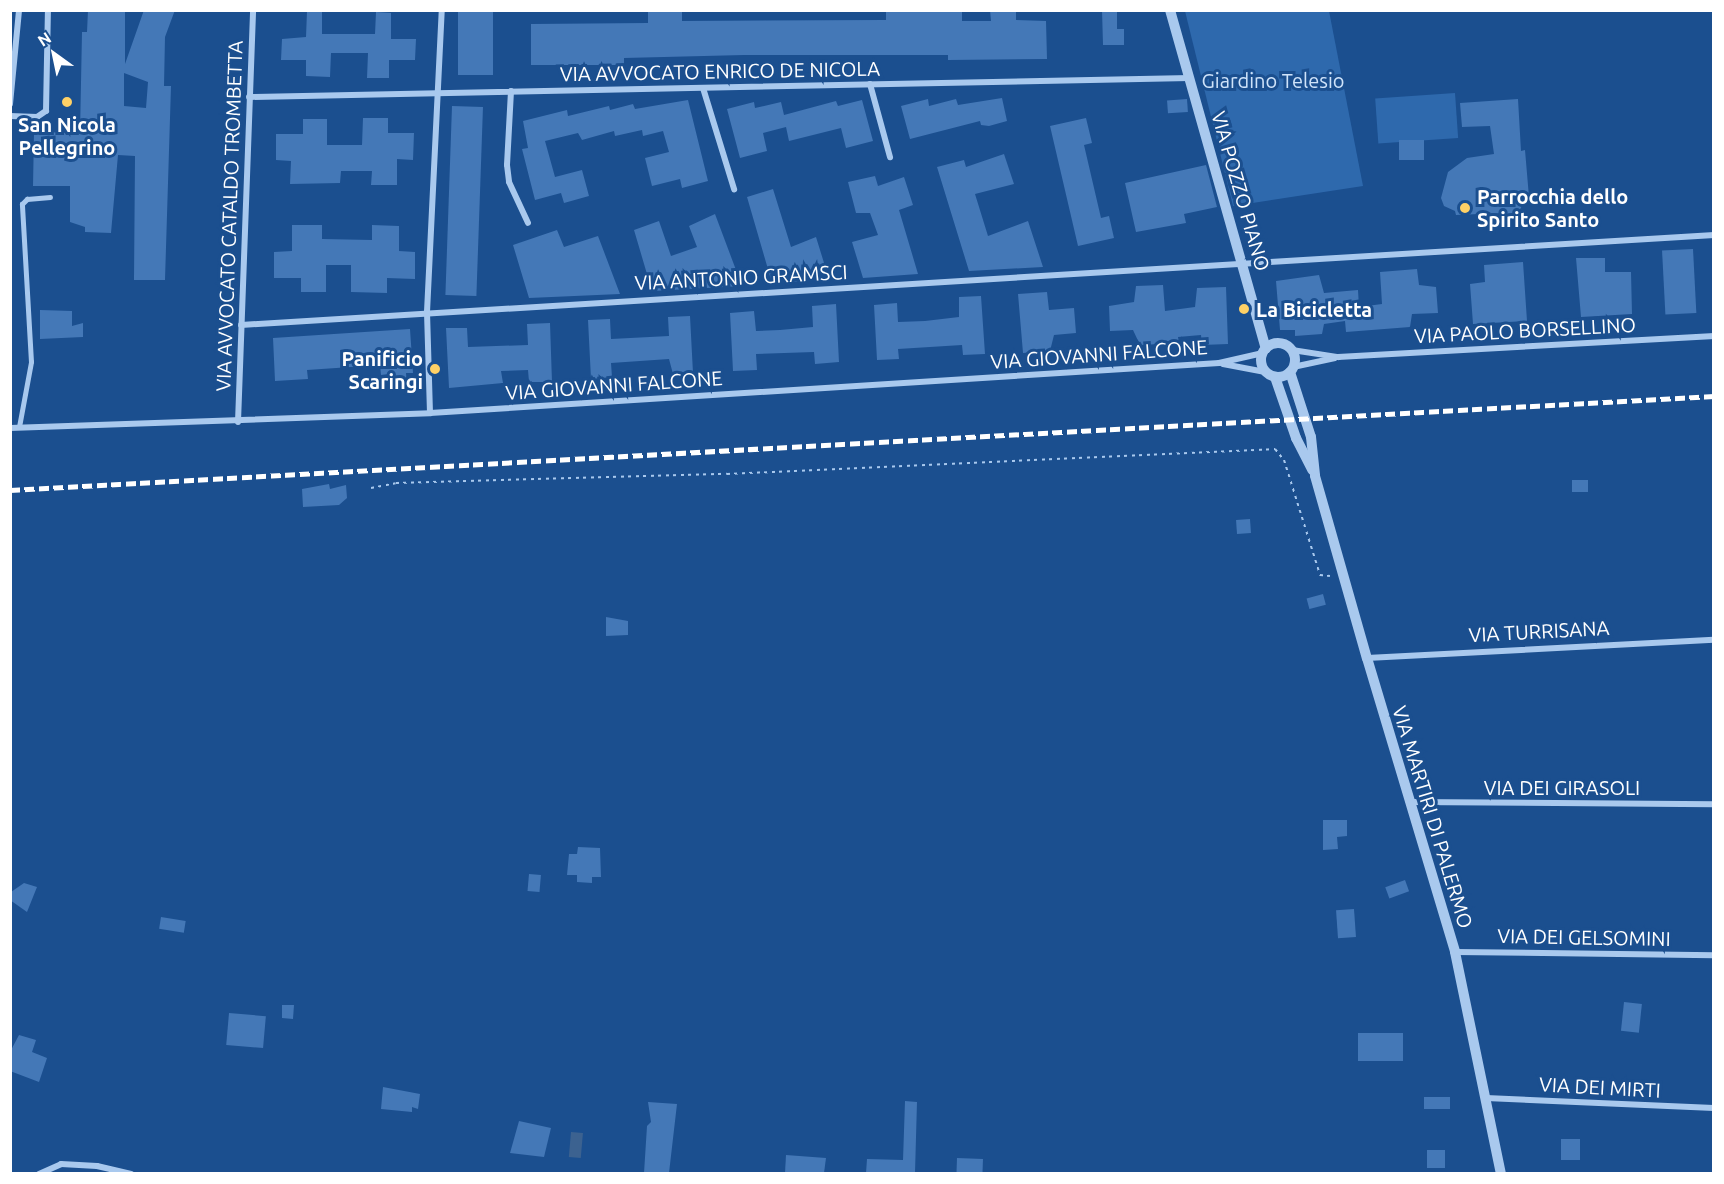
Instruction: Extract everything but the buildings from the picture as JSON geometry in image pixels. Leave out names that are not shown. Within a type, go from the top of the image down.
[{"type":"street","points":[[10,104],[19,10]]},
{"type":"street","points":[[10,116],[37,117],[46,111],[48,10]]},
{"type":"street","name":"VIA AVVOCATO CATALDO TROMBETTA","points":[[238,422],[253,10]]},
{"type":"street","points":[[430,414],[427,312],[442,10]]},
{"type":"street","name":"VIA POZZO PIANO","points":[[1170,10],[1258,312],[1270,374],[1296,438],[1315,476]]},
{"type":"street","name":"VIA AVVOCATO ENRICO DE NICOLA","points":[[249,97],[1191,78]]},
{"type":"street","points":[[870,84],[890,157]]},
{"type":"street","points":[[703,88],[734,189]]},
{"type":"street","points":[[511,91],[507,165],[509,182],[528,223]]},
{"type":"street","name":"VIA ANTONIO GRAMSCI","points":[[241,325],[1713,235]]},
{"type":"street","name":"VIA POZZO PIANO","points":[[1258,312],[1278,343]]},
{"type":"street","name":"VIA PAOLO BORSELLINO","points":[[1292,350],[1338,357],[1713,336]]},
{"type":"street","points":[[1264,351],[1278,343],[1292,350],[1292,370],[1311,437],[1315,476]]},
{"type":"street","name":"VIA GIOVANNI FALCONE","points":[[10,428],[430,414],[1219,363],[1264,351]]},
{"type":"street","name":"VIA PAOLO BORSELLINO","points":[[1292,370],[1338,357]]},
{"type":"street","name":"VIA GIOVANNI FALCONE","points":[[1219,363],[1270,374]]},
{"type":"street","points":[[1270,374],[1292,370]]},
{"type":"street","name":"VIA MARTIRI DI PALERMO","points":[[1315,476],[1409,802],[1455,952],[1501,1173]]},
{"type":"street","name":"VIA TURRISANA","points":[[1367,658],[1713,640]]},
{"type":"street","name":"VIA DEI GIRASOLI","points":[[1409,802],[1713,804]]},
{"type":"street","name":"VIA DEI GELSOMINI","points":[[1455,952],[1713,955]]},
{"type":"street","name":"VIA DEI MIRTI","points":[[1486,1098],[1713,1108]]},
{"type":"street","points":[[39,1173],[61,1164],[97,1166],[131,1173]]},
{"type":"lane","points":[[19,427],[31,362],[22,204],[27,199],[50,197]]},
{"type":"path","points":[[371,488],[396,483],[738,473],[1275,449],[1284,460],[1320,575],[1345,576]]},
{"type":"green space","name":"Giardino Telesio","points":[[1185,11],[1329,11],[1363,186],[1233,206]]},
{"type":"green space","points":[[1455,93],[1458,138],[1378,143],[1375,99]]},
{"type":"shaded area","points":[[571,1132],[583,1133],[581,1158],[569,1157]]},
{"type":"railway","points":[[10,490],[1714,396]]},
{"type":"place","name":"San Nicola Pellegrino","points":[[67,102]]},
{"type":"place","name":"Parrocchia dello Spirito Santo","points":[[1465,208]]},
{"type":"place","name":"La Bicicletta","points":[[1244,309]]},
{"type":"place","name":"Panificio Scaringi","points":[[435,369]]}]
